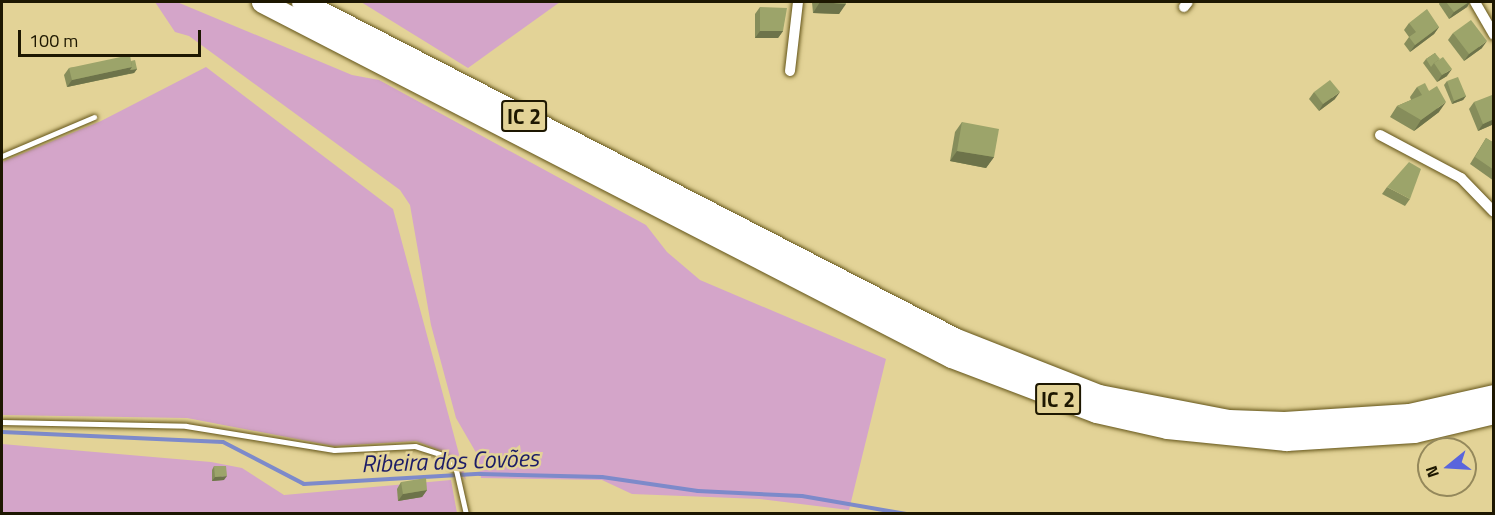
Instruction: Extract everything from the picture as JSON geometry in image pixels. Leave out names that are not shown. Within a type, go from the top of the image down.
[{"type":"highway","name":"IC 2","points":[[262,2],[377,50],[663,199],[951,357],[1096,412],[1167,428],[1286,440],[1414,432],[1494,413]]},
{"type":"highway","name":"IC 2","points":[[302,2],[377,50]]},
{"type":"highway","name":"IC 2","points":[[663,199],[954,338],[1099,395],[1229,420],[1284,423],[1409,414],[1494,395]]},
{"type":"street","points":[[790,71],[798,2]]},
{"type":"street","points":[[1475,2],[1494,35]]},
{"type":"street","points":[[1380,135],[1461,178],[1494,212]]},
{"type":"lane","points":[[2,156],[94,117]]},
{"type":"lane","points":[[2,422],[186,426],[334,450],[415,446],[442,455],[456,470],[466,513]]},
{"type":"shaded area","points":[[155,2],[177,2],[352,75],[379,80],[646,225],[667,252],[700,280],[886,359],[849,510],[760,499],[632,494],[602,480],[481,478],[478,456],[456,418],[431,325],[410,205],[400,190],[189,36],[175,32]]},
{"type":"shaded area","points":[[361,2],[560,2],[468,68]]},
{"type":"shaded area","points":[[206,67],[393,209],[466,480],[445,452],[416,441],[334,446],[187,418],[2,415],[2,162],[101,121]]},
{"type":"shaded area","points":[[2,444],[211,462],[242,468],[284,495],[451,480],[457,513],[2,513]]},
{"type":"building","points":[[820,2],[846,2],[846,4]]},
{"type":"building","points":[[1446,2],[1469,2],[1454,12]]},
{"type":"building","points":[[760,7],[787,8],[783,31],[760,31]]},
{"type":"building","points":[[1427,9],[1439,27],[1415,45],[1409,37],[1416,32],[1409,23]]},
{"type":"building","points":[[1471,20],[1487,41],[1469,54],[1453,33]]},
{"type":"building","points":[[1435,53],[1440,59],[1431,67],[1426,59]]},
{"type":"building","points":[[130,55],[132,67],[72,80],[69,68]]},
{"type":"building","points":[[1443,57],[1452,69],[1442,75],[1434,63]]},
{"type":"building","points":[[135,60],[137,69],[130,70],[131,61]]},
{"type":"building","points":[[1458,77],[1466,96],[1454,101],[1447,81]]},
{"type":"building","points":[[1330,80],[1340,92],[1323,104],[1314,92]]},
{"type":"building","points":[[1425,83],[1429,91],[1437,86],[1446,102],[1421,120],[1397,106],[1422,95],[1417,87]]},
{"type":"building","points":[[1492,95],[1494,119],[1483,124],[1474,102]]},
{"type":"building","points":[[962,122],[999,129],[994,157],[957,151]]},
{"type":"building","points":[[1486,138],[1494,143],[1494,170],[1475,157]]},
{"type":"building","points":[[1409,162],[1421,169],[1410,199],[1387,187]]},
{"type":"building","points":[[214,466],[226,466],[227,476],[215,477]]},
{"type":"building","points":[[426,478],[427,490],[403,494],[401,482]]},
{"type":"waterway","name":"Ribeira dos Covões","points":[[2,432],[223,442],[304,484],[480,474],[602,477],[698,491],[802,496],[906,514]]}]
